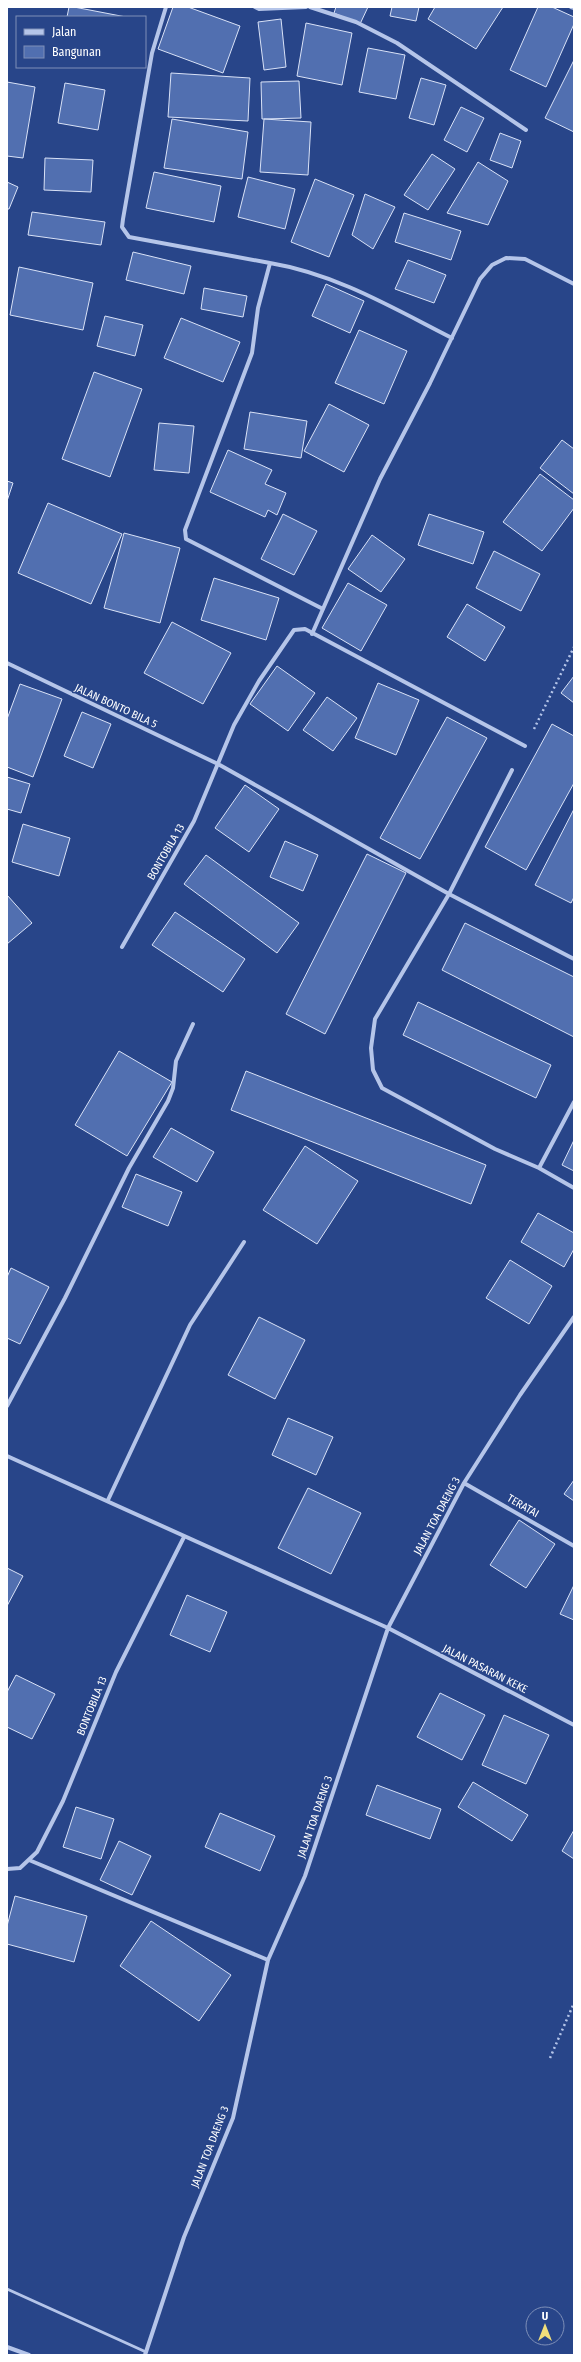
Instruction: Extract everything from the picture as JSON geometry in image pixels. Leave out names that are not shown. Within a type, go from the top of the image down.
[{"type":"street","points":[[166,7],[152,53],[124,213],[124,231],[129,237],[144,241],[299,268],[348,285],[452,338]]},
{"type":"street","points":[[254,7],[259,9],[306,7]]},
{"type":"street","points":[[310,7],[356,22],[397,43],[526,130]]},
{"type":"street","points":[[312,634],[380,479],[452,338],[480,279],[492,264],[506,258],[525,260],[574,284]]},
{"type":"street","points":[[270,263],[258,308],[252,353],[185,535],[189,542],[323,609]]},
{"type":"street","name":"BONTOBILA 13","points":[[122,947],[194,821],[234,725],[259,681],[292,631],[297,628],[305,629],[525,746]]},
{"type":"street","name":"JALAN BONTO BILA 5","points":[[7,663],[218,764],[449,894],[573,957]]},
{"type":"street","points":[[512,770],[449,894],[375,1019],[371,1048],[373,1070],[382,1088],[495,1149],[540,1168],[574,1188]]},
{"type":"street","points":[[7,1406],[65,1298],[129,1168],[174,1088],[176,1061],[193,1024]]},
{"type":"street","points":[[540,1168],[574,1102]]},
{"type":"street","points":[[108,1500],[190,1325],[244,1242]]},
{"type":"street","name":"JALAN TOA DAENG 3","points":[[146,2354],[184,2237],[233,2118],[268,1960],[305,1876],[388,1628],[464,1483],[520,1395],[574,1317]]},
{"type":"street","name":"JALAN PASARAN KEKE","points":[[7,1456],[108,1500],[184,1537],[388,1628],[574,1725]]},
{"type":"street","name":"TERATAI","points":[[464,1483],[574,1546]]},
{"type":"street","name":"BONTOBILA 13","points":[[7,1869],[20,1868],[37,1852],[63,1801],[116,1672],[184,1537]]},
{"type":"street","points":[[29,1860],[268,1960]]},
{"type":"street","points":[[7,2347],[29,2355]]},
{"type":"lane","points":[[7,2289],[146,2354]]},
{"type":"path","points":[[525,746],[574,647]]},
{"type":"path","points":[[550,2058],[574,2004]]},
{"type":"building","points":[[69,7],[74,7],[121,16],[67,16]]},
{"type":"building","points":[[173,7],[188,7],[240,26],[223,73],[158,49]]},
{"type":"building","points":[[336,7],[368,7],[360,24],[334,13]]},
{"type":"building","points":[[392,7],[419,7],[416,21],[390,16]]},
{"type":"building","points":[[435,7],[503,7],[476,49],[428,19]]},
{"type":"building","points":[[538,7],[552,7],[574,17],[574,24],[546,87],[510,70]]},
{"type":"building","points":[[281,19],[286,67],[264,70],[258,22]]},
{"type":"building","points":[[306,23],[352,33],[342,85],[297,76]]},
{"type":"building","points":[[368,48],[405,55],[396,99],[359,92]]},
{"type":"building","points":[[574,60],[574,132],[545,118]]},
{"type":"building","points":[[171,73],[250,78],[248,121],[168,117]]},
{"type":"building","points":[[421,78],[446,85],[434,125],[409,118]]},
{"type":"building","points":[[299,81],[301,118],[262,119],[261,82]]},
{"type":"building","points":[[7,82],[35,87],[23,158],[7,156]]},
{"type":"building","points":[[65,83],[105,90],[98,130],[58,123]]},
{"type":"building","points":[[461,107],[484,118],[467,152],[444,140]]},
{"type":"building","points":[[172,119],[248,132],[242,179],[164,168]]},
{"type":"building","points":[[264,119],[311,122],[308,175],[260,172]]},
{"type":"building","points":[[500,133],[521,141],[512,168],[490,160]]},
{"type":"building","points":[[432,154],[455,169],[428,210],[404,195]]},
{"type":"building","points":[[45,158],[93,160],[91,192],[44,190]]},
{"type":"building","points":[[478,162],[508,181],[488,225],[447,213]]},
{"type":"building","points":[[154,172],[221,186],[214,222],[146,208]]},
{"type":"building","points":[[248,177],[295,189],[285,229],[238,217]]},
{"type":"building","points":[[315,179],[354,195],[329,257],[291,242]]},
{"type":"building","points":[[7,182],[18,187],[9,209],[7,209]]},
{"type":"building","points":[[365,194],[395,207],[373,249],[352,235]]},
{"type":"building","points":[[32,212],[105,222],[101,245],[28,235]]},
{"type":"building","points":[[404,213],[461,231],[451,260],[395,242]]},
{"type":"building","points":[[133,252],[191,266],[184,294],[126,280]]},
{"type":"building","points":[[408,260],[446,275],[434,303],[395,289]]},
{"type":"building","points":[[19,267],[93,283],[83,330],[10,315]]},
{"type":"building","points":[[326,284],[364,301],[350,333],[312,316]]},
{"type":"building","points":[[204,288],[247,296],[243,317],[201,309]]},
{"type":"building","points":[[105,316],[143,325],[135,356],[97,346]]},
{"type":"building","points":[[181,318],[240,342],[223,382],[164,358]]},
{"type":"building","points":[[359,330],[407,351],[384,404],[335,383]]},
{"type":"building","points":[[94,372],[142,389],[110,477],[62,459]]},
{"type":"building","points":[[329,404],[369,425],[344,472],[304,451]]},
{"type":"building","points":[[250,412],[307,421],[301,458],[244,449]]},
{"type":"building","points":[[159,423],[194,426],[189,473],[154,470]]},
{"type":"building","points":[[562,440],[574,449],[574,494],[540,468]]},
{"type":"building","points":[[228,450],[272,470],[265,484],[286,493],[277,515],[268,510],[265,517],[210,492]]},
{"type":"building","points":[[540,474],[574,500],[574,508],[542,551],[503,522]]},
{"type":"building","points":[[7,481],[13,483],[7,501]]},
{"type":"building","points":[[48,503],[122,534],[91,604],[18,573]]},
{"type":"building","points":[[283,514],[317,531],[294,575],[261,559]]},
{"type":"building","points":[[429,514],[484,532],[473,564],[418,545]]},
{"type":"building","points":[[124,533],[180,548],[160,623],[104,608]]},
{"type":"building","points":[[372,535],[405,559],[381,592],[348,569]]},
{"type":"building","points":[[494,551],[540,574],[521,611],[476,588]]},
{"type":"building","points":[[214,578],[279,598],[266,640],[201,620]]},
{"type":"building","points":[[348,583],[387,605],[361,651],[322,628]]},
{"type":"building","points":[[467,604],[505,627],[485,661],[447,637]]},
{"type":"building","points":[[172,622],[231,653],[203,704],[144,673]]},
{"type":"building","points":[[277,666],[315,693],[288,731],[250,704]]},
{"type":"building","points":[[574,676],[574,703],[561,693]]},
{"type":"building","points":[[378,683],[419,700],[396,755],[355,738]]},
{"type":"building","points":[[20,684],[62,699],[33,777],[7,767],[7,719]]},
{"type":"building","points":[[327,697],[357,718],[333,751],[303,730]]},
{"type":"building","points":[[82,712],[111,724],[93,768],[64,756]]},
{"type":"building","points":[[447,717],[487,738],[420,859],[380,838]]},
{"type":"building","points":[[552,724],[574,736],[574,783],[526,870],[485,847]]},
{"type":"building","points":[[7,777],[30,784],[21,813],[7,809]]},
{"type":"building","points":[[245,785],[279,809],[249,852],[215,828]]},
{"type":"building","points":[[574,809],[574,897],[571,903],[535,885]]},
{"type":"building","points":[[23,824],[70,838],[59,876],[12,862]]},
{"type":"building","points":[[285,841],[318,855],[303,891],[270,877]]},
{"type":"building","points":[[367,854],[406,873],[325,1034],[286,1014]]},
{"type":"building","points":[[206,855],[299,923],[277,953],[184,884]]},
{"type":"building","points":[[7,895],[32,923],[7,944]]},
{"type":"building","points":[[175,912],[245,959],[223,992],[152,945]]},
{"type":"building","points":[[465,923],[574,977],[574,1037],[442,970]]},
{"type":"building","points":[[418,1002],[551,1065],[536,1098],[403,1035]]},
{"type":"building","points":[[119,1051],[172,1082],[127,1156],[75,1125]]},
{"type":"building","points":[[246,1071],[486,1165],[471,1204],[231,1110]]},
{"type":"building","points":[[171,1128],[214,1152],[197,1182],[153,1157]]},
{"type":"building","points":[[574,1140],[574,1171],[562,1165]]},
{"type":"building","points":[[305,1146],[358,1181],[317,1244],[263,1210]]},
{"type":"building","points":[[136,1174],[182,1192],[168,1226],[122,1207]]},
{"type":"building","points":[[538,1213],[574,1233],[574,1249],[564,1267],[521,1242]]},
{"type":"building","points":[[510,1260],[552,1286],[529,1324],[486,1298]]},
{"type":"building","points":[[11,1268],[49,1287],[20,1344],[7,1338],[7,1277]]},
{"type":"building","points":[[259,1317],[305,1340],[275,1399],[228,1375]]},
{"type":"building","points":[[288,1418],[333,1437],[316,1475],[272,1455]]},
{"type":"building","points":[[574,1480],[574,1501],[564,1494]]},
{"type":"building","points":[[308,1488],[361,1513],[331,1574],[278,1548]]},
{"type":"building","points":[[519,1520],[555,1544],[526,1588],[490,1565]]},
{"type":"building","points":[[7,1568],[23,1576],[7,1606]]},
{"type":"building","points":[[574,1585],[574,1620],[560,1614]]},
{"type":"building","points":[[187,1595],[227,1612],[210,1652],[170,1635]]},
{"type":"building","points":[[16,1675],[55,1694],[32,1739],[7,1727],[7,1692]]},
{"type":"building","points":[[440,1693],[485,1715],[462,1760],[417,1737]]},
{"type":"building","points":[[504,1715],[549,1735],[526,1784],[482,1765]]},
{"type":"building","points":[[473,1782],[528,1815],[512,1841],[458,1807]]},
{"type":"building","points":[[377,1785],[441,1809],[430,1839],[366,1815]]},
{"type":"building","points":[[76,1807],[114,1819],[101,1859],[63,1847]]},
{"type":"building","points":[[220,1813],[275,1836],[260,1871],[205,1847]]},
{"type":"building","points":[[574,1830],[574,1859],[562,1851]]},
{"type":"building","points":[[119,1841],[151,1856],[132,1895],[100,1880]]},
{"type":"building","points":[[15,1896],[87,1916],[74,1962],[7,1944],[7,1926]]},
{"type":"building","points":[[151,1921],[231,1975],[199,2021],[120,1966]]}]
